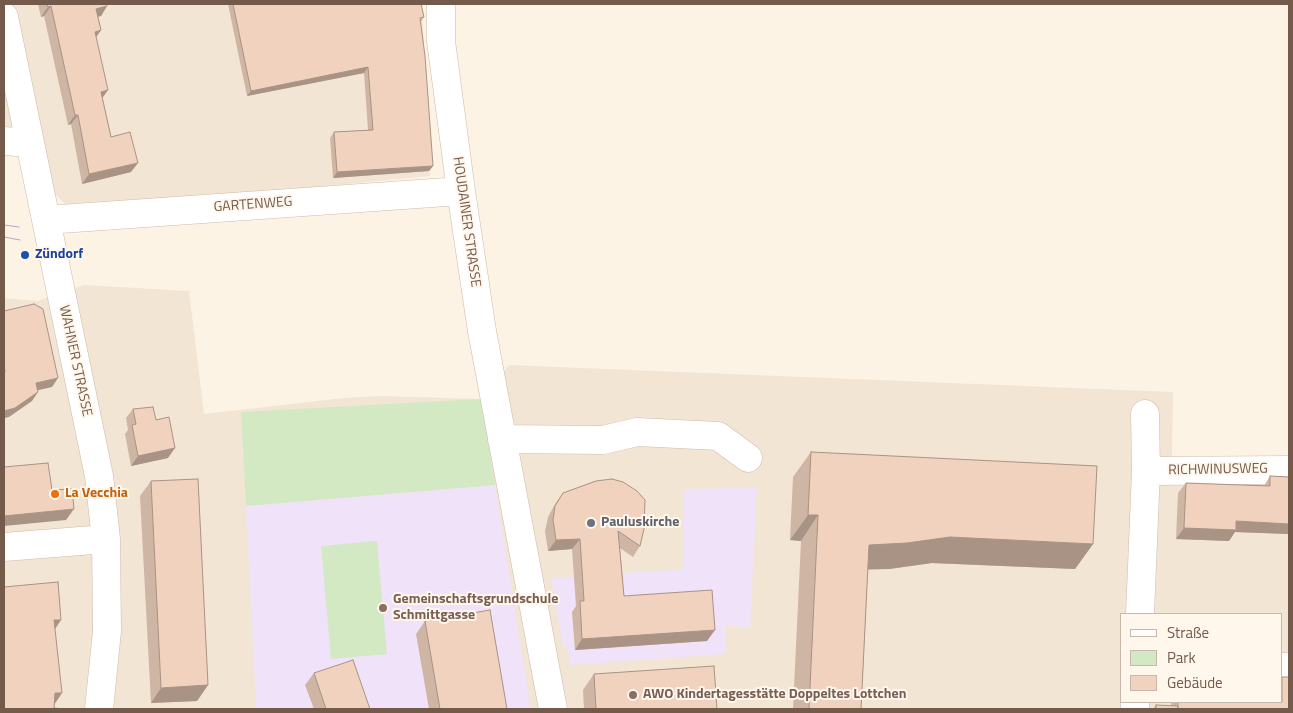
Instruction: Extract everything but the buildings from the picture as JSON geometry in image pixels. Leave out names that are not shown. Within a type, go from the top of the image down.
[{"type":"street","name":"HOUDAINER STRASSE","points":[[441,4],[442,41],[461,191],[484,341],[554,709]]},
{"type":"street","name":"WAHNER STRASSE","points":[[4,16],[17,142],[46,220],[99,476],[106,539],[108,631],[99,709]]},
{"type":"street","name":"GARTENWEG","points":[[46,220],[461,191]]},
{"type":"street","points":[[1140,613],[1146,471],[1145,414]]},
{"type":"street","points":[[502,439],[603,440],[637,432],[718,436],[748,458]]},
{"type":"street","name":"RICHWINUSWEG","points":[[1146,471],[1289,470]]},
{"type":"street","points":[[4,547],[106,539]]},
{"type":"shaded area","points":[[4,4],[422,4],[430,176],[190,199],[68,207],[4,144]]},
{"type":"shaded area","points":[[84,285],[189,291],[204,414],[344,398],[382,396],[481,399],[509,365],[1173,392],[1172,458],[1289,457],[1289,709],[4,709],[4,298],[38,301]]},
{"type":"shaded area","name":"Gemeinschaftsgrundschule Schmittgasse","points":[[495,485],[531,709],[256,709],[246,506]]},
{"type":"shaded area","points":[[757,487],[750,627],[726,626],[725,654],[570,665],[567,646],[563,647],[551,578],[684,569],[683,489]]},
{"type":"green space","points":[[481,399],[495,485],[246,506],[241,412]]},
{"type":"green space","points":[[377,541],[387,654],[331,659],[321,546]]},
{"type":"tram line","points":[[4,225],[19,227]]},
{"type":"tram line","points":[[4,237],[20,240]]},
{"type":"place","name":"Zündorf","points":[[25,255]]},
{"type":"place","name":"La Vecchia","points":[[55,494]]},
{"type":"place","name":"Pauluskirche","points":[[591,523]]},
{"type":"place","name":"Gemeinschaftsgrundschule Schmittgasse","points":[[383,608]]},
{"type":"place","name":"AWO Kindertagesstätte Doppeltes Lottchen","points":[[633,695]]}]
